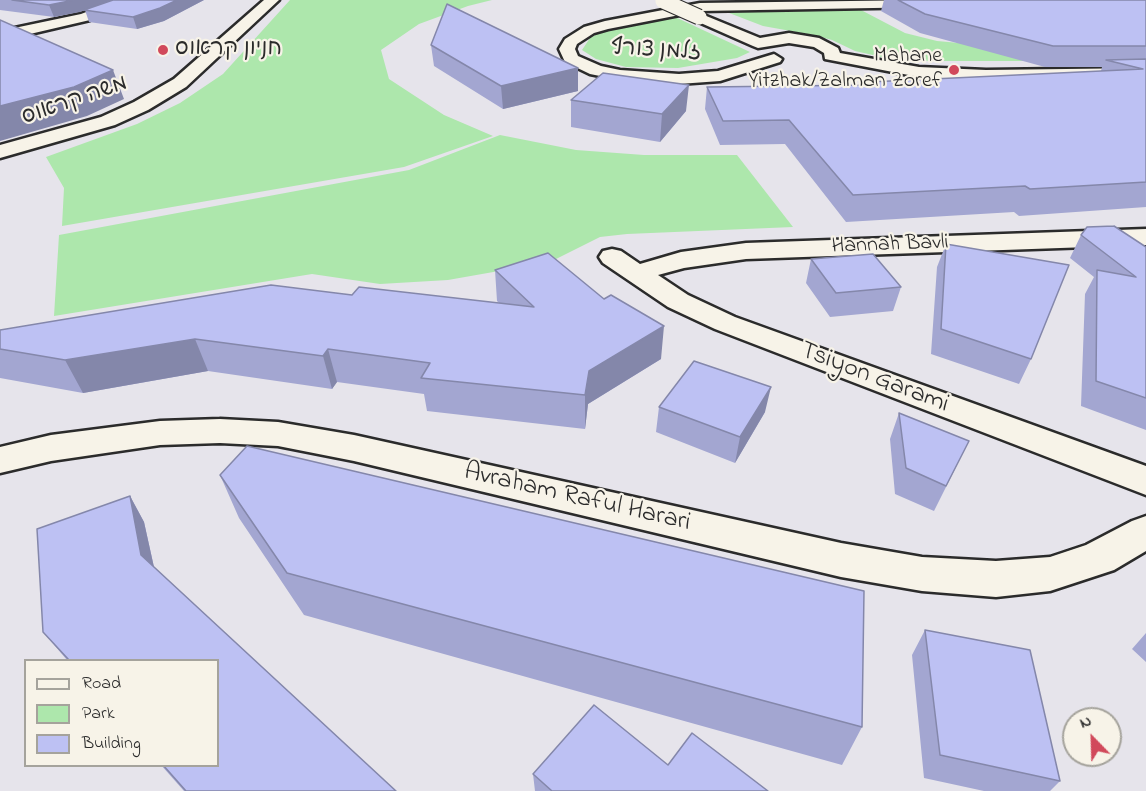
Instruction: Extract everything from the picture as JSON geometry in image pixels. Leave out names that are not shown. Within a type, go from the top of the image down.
[{"type":"street","points":[[0,36],[85,17],[131,0]]},
{"type":"street","name":"משה קראוס","points":[[0,152],[108,121],[141,106],[180,83],[272,0]]},
{"type":"street","points":[[662,1],[758,43],[776,38],[808,40],[828,47],[832,51],[823,58],[919,72],[986,75],[1146,73]]},
{"type":"street","name":"זלמן צורף","points":[[758,43],[753,48],[756,52],[781,61],[720,76],[658,78],[620,75],[597,70],[572,59],[567,49],[570,42],[589,30],[700,7],[944,3]]},
{"type":"street","name":"Hannah Bavli","points":[[624,265],[757,250],[1146,237]]},
{"type":"street","name":"Tsiyon Garami","points":[[624,265],[678,301],[725,323],[1146,481]]},
{"type":"street","name":"Avraham Raful Harari","points":[[0,460],[51,448],[160,433],[220,431],[278,434],[366,450],[842,560],[922,574],[996,579],[1050,574],[1099,558],[1146,532]]},
{"type":"green space","points":[[290,0],[492,0],[419,24],[381,50],[389,79],[444,115],[493,136],[404,167],[62,226],[64,188],[46,157],[137,124],[180,103],[223,74]]},
{"type":"green space","points":[[861,10],[905,33],[937,41],[1015,48],[1102,61],[919,61],[886,58],[855,51],[832,40],[813,35],[763,26],[724,11]]},
{"type":"green space","points":[[673,16],[750,52],[737,58],[678,68],[626,67],[596,59],[582,50],[590,38],[608,28]]},
{"type":"green space","points":[[500,135],[576,150],[644,155],[737,155],[793,227],[600,237],[550,262],[448,280],[380,284],[312,274],[54,316],[59,235],[409,170]]},
{"type":"building","points":[[12,0],[74,0],[49,5]]},
{"type":"building","points":[[113,0],[177,0],[133,17],[84,10]]},
{"type":"building","points":[[898,0],[1146,0],[1146,46],[1053,46],[925,14]]},
{"type":"building","points":[[447,4],[578,68],[501,86],[431,45]]},
{"type":"building","points":[[0,20],[113,70],[74,87],[0,106]]},
{"type":"building","points":[[1146,59],[1146,182],[1030,189],[1025,186],[853,195],[789,120],[723,121],[707,87],[872,85],[869,82],[1143,69],[1106,60]]},
{"type":"building","points":[[603,73],[689,85],[662,114],[571,100]]},
{"type":"building","points":[[1114,226],[1146,247],[1146,398],[1096,381],[1097,270],[1136,277],[1081,235],[1087,227]]},
{"type":"building","points":[[946,244],[1069,265],[1031,359],[941,329]]},
{"type":"building","points":[[548,253],[604,299],[611,295],[664,326],[589,371],[585,395],[421,378],[430,363],[328,349],[323,356],[195,339],[65,360],[0,349],[0,330],[271,285],[352,295],[359,287],[534,307],[495,270]]},
{"type":"building","points":[[873,254],[901,287],[836,293],[811,259]]},
{"type":"building","points":[[694,361],[771,387],[740,437],[659,407]]},
{"type":"building","points":[[899,413],[969,441],[946,486],[906,468]]},
{"type":"building","points":[[247,446],[864,591],[862,727],[287,573],[220,475]]},
{"type":"building","points":[[130,496],[141,555],[396,791],[186,791],[165,767],[219,767],[219,659],[68,659],[43,632],[37,529]]},
{"type":"building","points":[[925,630],[1030,650],[1060,781],[940,755]]},
{"type":"building","points":[[594,705],[668,765],[692,733],[768,791],[552,791],[533,774]]},
{"type":"place","name":"חניון קראוס","points":[[163,50]]},
{"type":"place","name":"Mahane Yitzhak/Zalman Zoref","points":[[954,70]]}]
